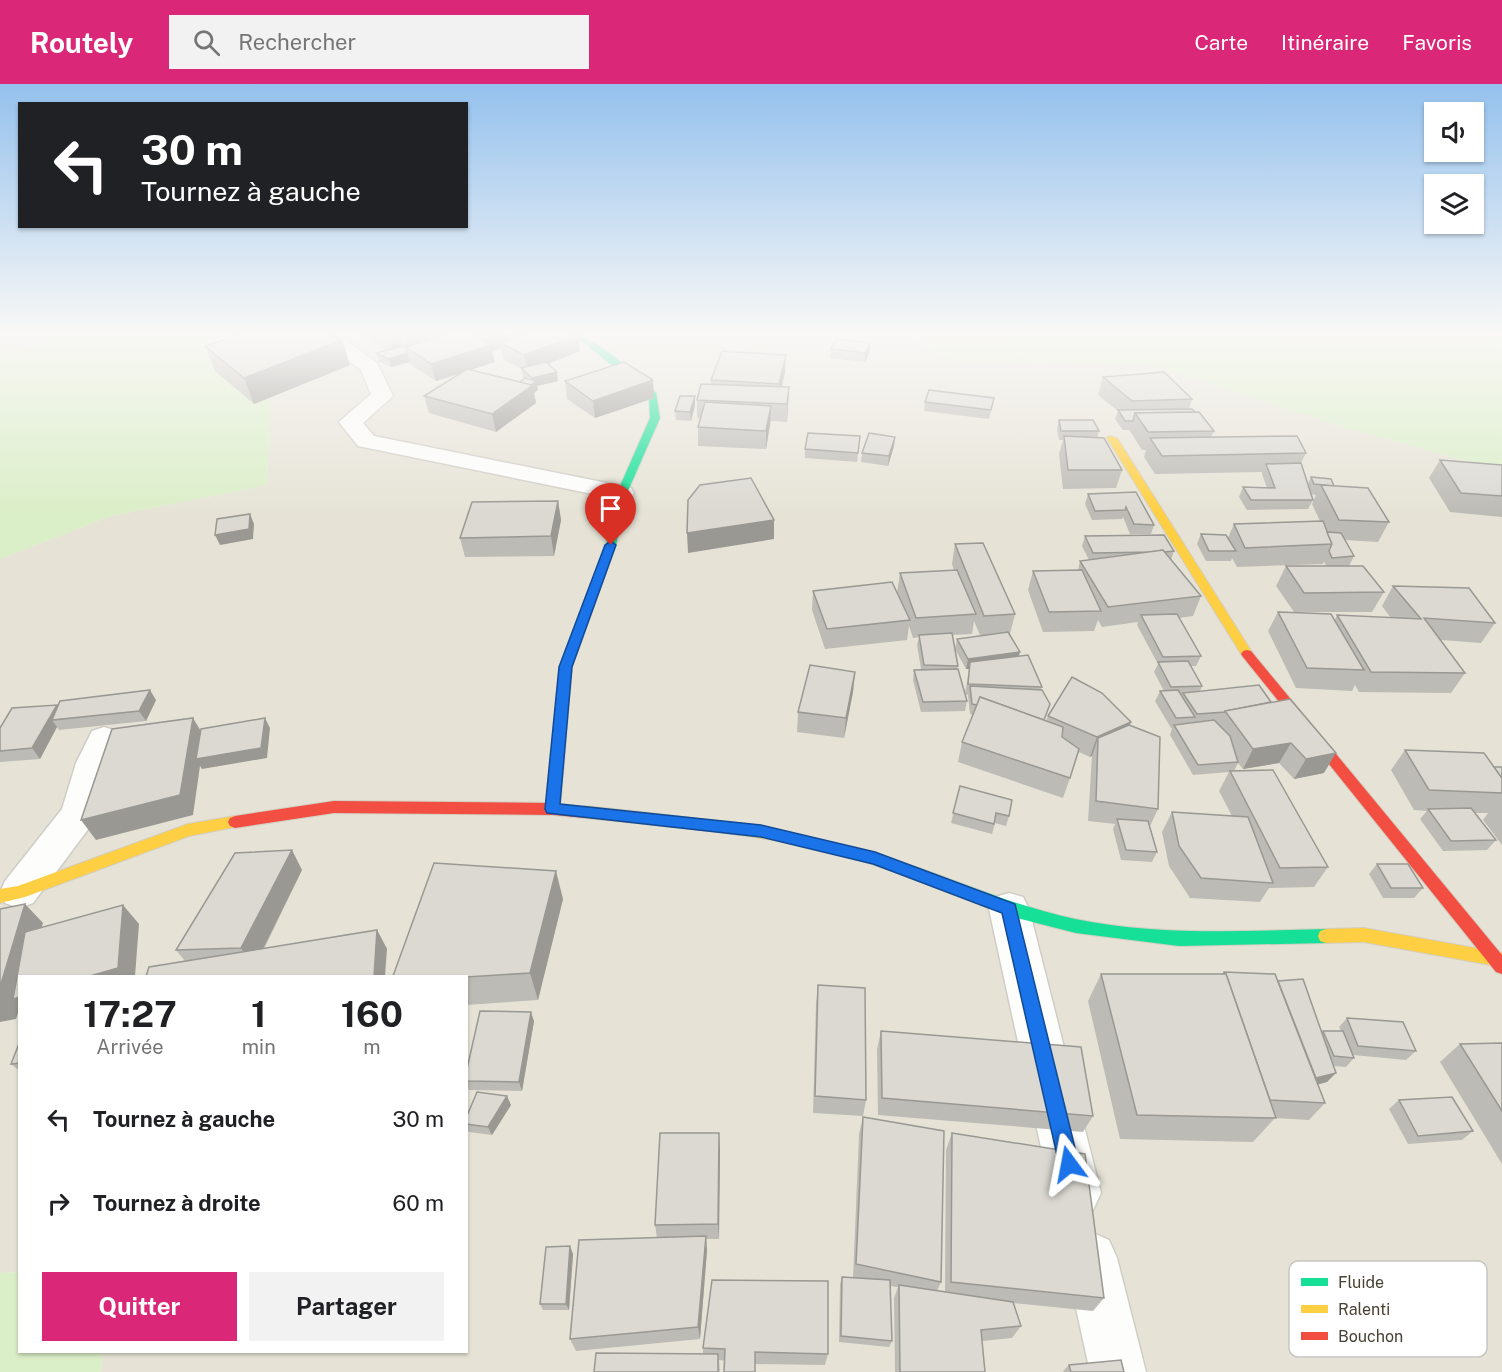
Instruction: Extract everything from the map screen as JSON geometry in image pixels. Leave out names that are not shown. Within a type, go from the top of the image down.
[{"type":"street","points":[[381,394],[382,396],[350,422],[366,441],[622,493]]},
{"type":"street","points":[[552,809],[566,667],[611,545],[622,493],[655,418],[652,394]]},
{"type":"street","points":[[1112,438],[1240,645],[1500,962]]},
{"type":"street","points":[[9,894],[79,814],[93,763],[104,739]]},
{"type":"street","points":[[9,894],[188,830],[264,817],[334,807],[552,809],[761,831],[875,858],[1009,909],[1076,926],[1179,939],[1364,935],[1500,962]]},
{"type":"street","points":[[1009,909],[1118,1372]]},
{"type":"shaded area","points":[[270,394],[1243,394],[1347,428],[1502,471],[1502,1372],[101,1372],[103,1353],[468,1353],[468,975],[18,975],[18,1272],[0,1273],[0,559],[111,516],[267,485]]},
{"type":"green space","points":[[0,394],[270,394],[267,485],[111,516],[0,559]]},
{"type":"green space","points":[[1243,394],[1502,394],[1502,471],[1347,428]]},
{"type":"green space","points":[[18,1272],[18,1353],[103,1353],[101,1372],[0,1372],[0,1273]]},
{"type":"building","points":[[427,394],[520,394],[492,414],[424,396]]},
{"type":"building","points":[[583,394],[613,394],[593,401]]},
{"type":"building","points":[[698,394],[788,394],[787,404],[697,400]]},
{"type":"building","points":[[928,394],[962,394],[994,398],[991,410],[925,402]]},
{"type":"building","points":[[1124,394],[1187,394],[1192,399],[1132,401]]},
{"type":"building","points":[[680,396],[695,396],[690,412],[675,411]]},
{"type":"building","points":[[705,402],[771,406],[766,431],[698,427]]},
{"type":"building","points":[[1192,409],[1195,412],[1135,413],[1133,421],[1125,421],[1118,410]]},
{"type":"building","points":[[1199,412],[1214,431],[1148,432],[1135,413]]},
{"type":"building","points":[[1059,420],[1093,420],[1099,431],[1061,431]]},
{"type":"building","points":[[808,433],[860,436],[858,453],[805,449]]},
{"type":"building","points":[[869,433],[895,437],[889,456],[862,453]]},
{"type":"building","points":[[1064,436],[1104,438],[1122,470],[1068,470]]},
{"type":"building","points":[[1297,436],[1306,453],[1162,456],[1150,438]]},
{"type":"building","points":[[1440,460],[1502,465],[1502,496],[1461,493]]},
{"type":"building","points":[[1301,463],[1313,500],[1251,500],[1243,487],[1275,488],[1266,464]]},
{"type":"building","points":[[1311,477],[1331,479],[1334,486],[1314,484]]},
{"type":"building","points":[[751,478],[774,520],[687,533],[688,500],[700,485]]},
{"type":"building","points":[[1321,485],[1368,488],[1389,522],[1339,520]]},
{"type":"building","points":[[1136,492],[1154,525],[1134,524],[1126,507],[1125,510],[1095,511],[1088,494]]},
{"type":"building","points":[[558,501],[551,536],[460,538],[472,502]]},
{"type":"building","points":[[250,514],[249,529],[215,535],[217,519]]},
{"type":"building","points":[[1323,521],[1332,544],[1245,548],[1234,524]]},
{"type":"building","points":[[1327,532],[1341,533],[1354,556],[1332,558],[1329,551],[1332,544]]},
{"type":"building","points":[[1201,534],[1226,535],[1236,551],[1209,551]]},
{"type":"building","points":[[1164,535],[1174,551],[1093,553],[1085,536]]},
{"type":"building","points":[[983,543],[1015,614],[984,616],[955,544]]},
{"type":"building","points":[[1163,550],[1201,596],[1108,607],[1080,561]]},
{"type":"building","points":[[1286,566],[1363,566],[1384,592],[1304,593]]},
{"type":"building","points":[[957,570],[976,614],[916,618],[900,573]]},
{"type":"building","points":[[1082,570],[1101,611],[1049,612],[1033,571]]},
{"type":"building","points":[[892,582],[910,620],[827,629],[813,591]]},
{"type":"building","points":[[1393,586],[1469,588],[1495,623],[1424,618],[1465,673],[1371,672],[1337,615],[1421,619]]},
{"type":"building","points":[[1278,612],[1331,614],[1364,670],[1307,668]]},
{"type":"building","points":[[1177,614],[1201,656],[1163,657],[1141,615]]},
{"type":"building","points":[[1008,632],[1020,652],[968,659],[957,639]]},
{"type":"building","points":[[952,633],[958,666],[924,665],[919,635]]},
{"type":"building","points":[[1028,655],[1042,687],[968,684],[970,662]]},
{"type":"building","points":[[1188,661],[1202,686],[1171,687],[1158,662]]},
{"type":"building","points":[[810,665],[855,672],[846,718],[798,712]]},
{"type":"building","points":[[958,669],[967,701],[923,702],[914,670]]},
{"type":"building","points":[[1072,677],[1102,693],[1131,722],[1097,737],[1048,716]]},
{"type":"building","points":[[1259,685],[1271,702],[1225,712],[1197,714],[1183,693]]},
{"type":"building","points":[[970,686],[1042,690],[1050,704],[1044,720],[980,697],[977,705],[972,704]]},
{"type":"building","points":[[150,690],[139,711],[52,720],[60,701]]},
{"type":"building","points":[[1178,690],[1195,717],[1176,718],[1160,691]]},
{"type":"building","points":[[980,697],[1063,727],[1062,737],[1079,749],[1070,778],[962,742]]},
{"type":"building","points":[[1290,699],[1336,753],[1306,759],[1291,743],[1253,749],[1225,711]]},
{"type":"building","points":[[57,705],[32,748],[0,751],[0,728],[12,708]]},
{"type":"building","points":[[193,718],[180,795],[81,820],[112,729]]},
{"type":"building","points":[[265,718],[261,748],[196,759],[201,729]]},
{"type":"building","points":[[1214,720],[1230,736],[1238,762],[1198,765],[1174,725]]},
{"type":"building","points":[[1129,725],[1160,737],[1158,809],[1096,801],[1098,738]]},
{"type":"building","points":[[1405,750],[1484,753],[1502,778],[1502,793],[1429,790]]},
{"type":"building","points":[[1494,767],[1502,767],[1502,778]]},
{"type":"building","points":[[1273,770],[1328,867],[1280,868],[1230,771]]},
{"type":"building","points":[[960,786],[1012,800],[1009,816],[996,813],[994,824],[953,813]]},
{"type":"building","points":[[1471,808],[1496,840],[1451,841],[1428,809]]},
{"type":"building","points":[[1172,812],[1248,817],[1273,883],[1201,878],[1179,846]]},
{"type":"building","points":[[1117,819],[1148,821],[1157,852],[1126,850]]},
{"type":"building","points":[[292,850],[241,948],[176,950],[235,853]]},
{"type":"building","points":[[434,863],[556,871],[530,973],[468,977],[468,975],[393,975]]},
{"type":"building","points":[[1377,864],[1408,864],[1423,888],[1391,888]]},
{"type":"building","points":[[25,904],[0,987],[0,909]]},
{"type":"building","points":[[123,905],[118,968],[94,975],[18,975],[18,998],[13,999],[25,932]]},
{"type":"building","points":[[377,930],[374,975],[146,975],[149,967]]},
{"type":"building","points":[[1224,972],[1275,974],[1325,1103],[1270,1100]]},
{"type":"building","points":[[1101,974],[1226,974],[1276,1118],[1137,1115]]},
{"type":"building","points":[[1303,979],[1336,1073],[1316,1078],[1278,981]]},
{"type":"building","points":[[818,985],[865,988],[866,1100],[815,1096]]},
{"type":"building","points":[[480,1011],[531,1012],[519,1082],[468,1081],[468,1064]]},
{"type":"building","points":[[1347,1018],[1403,1022],[1416,1051],[1358,1046]]},
{"type":"building","points":[[881,1031],[1081,1047],[1093,1116],[882,1098]]},
{"type":"building","points":[[1323,1031],[1343,1031],[1354,1058],[1334,1056]]},
{"type":"building","points":[[1502,1043],[1502,1111],[1460,1044]]},
{"type":"building","points":[[18,1046],[18,1063],[11,1064]]},
{"type":"building","points":[[477,1092],[507,1096],[488,1127],[468,1124],[468,1113]]},
{"type":"building","points":[[1452,1097],[1473,1131],[1418,1136],[1399,1100]]},
{"type":"building","points":[[863,1117],[944,1131],[941,1282],[856,1264]]},
{"type":"building","points":[[660,1133],[719,1133],[718,1224],[655,1225]]},
{"type":"building","points":[[952,1133],[1085,1154],[1104,1298],[951,1282]]},
{"type":"building","points":[[706,1236],[698,1327],[570,1339],[579,1240]]},
{"type":"building","points":[[570,1246],[566,1304],[540,1304],[546,1247]]},
{"type":"building","points":[[842,1277],[890,1280],[892,1341],[841,1336]]},
{"type":"building","points":[[712,1280],[828,1281],[828,1354],[755,1352],[755,1372],[724,1372],[725,1349],[703,1348]]},
{"type":"building","points":[[899,1285],[1013,1302],[1021,1326],[981,1330],[985,1372],[900,1372]]},
{"type":"building","points":[[596,1353],[718,1354],[718,1372],[594,1372]]},
{"type":"building","points":[[1121,1360],[1124,1372],[1071,1372],[1069,1365]]},
{"type":"traffic: fast","points":[[553,809],[566,667],[611,545],[622,493],[655,418],[652,394]]},
{"type":"traffic: fast","points":[[901,868],[1009,909],[1076,926],[1179,939],[1326,936]]},
{"type":"traffic: slow","points":[[1112,438],[1247,654]]},
{"type":"traffic: slow","points":[[585,812],[785,836],[824,844],[901,868]]},
{"type":"traffic: slow","points":[[0,896],[19,892],[188,830],[235,822]]},
{"type":"traffic: slow","points":[[1326,936],[1364,935],[1502,960]]},
{"type":"traffic: jam","points":[[1247,654],[1502,967]]},
{"type":"traffic: jam","points":[[235,822],[334,807],[553,809],[585,812]]},
{"type":"route","points":[[611,545],[566,667],[552,809],[761,831],[875,858],[1009,909],[1069,1164]]}]
